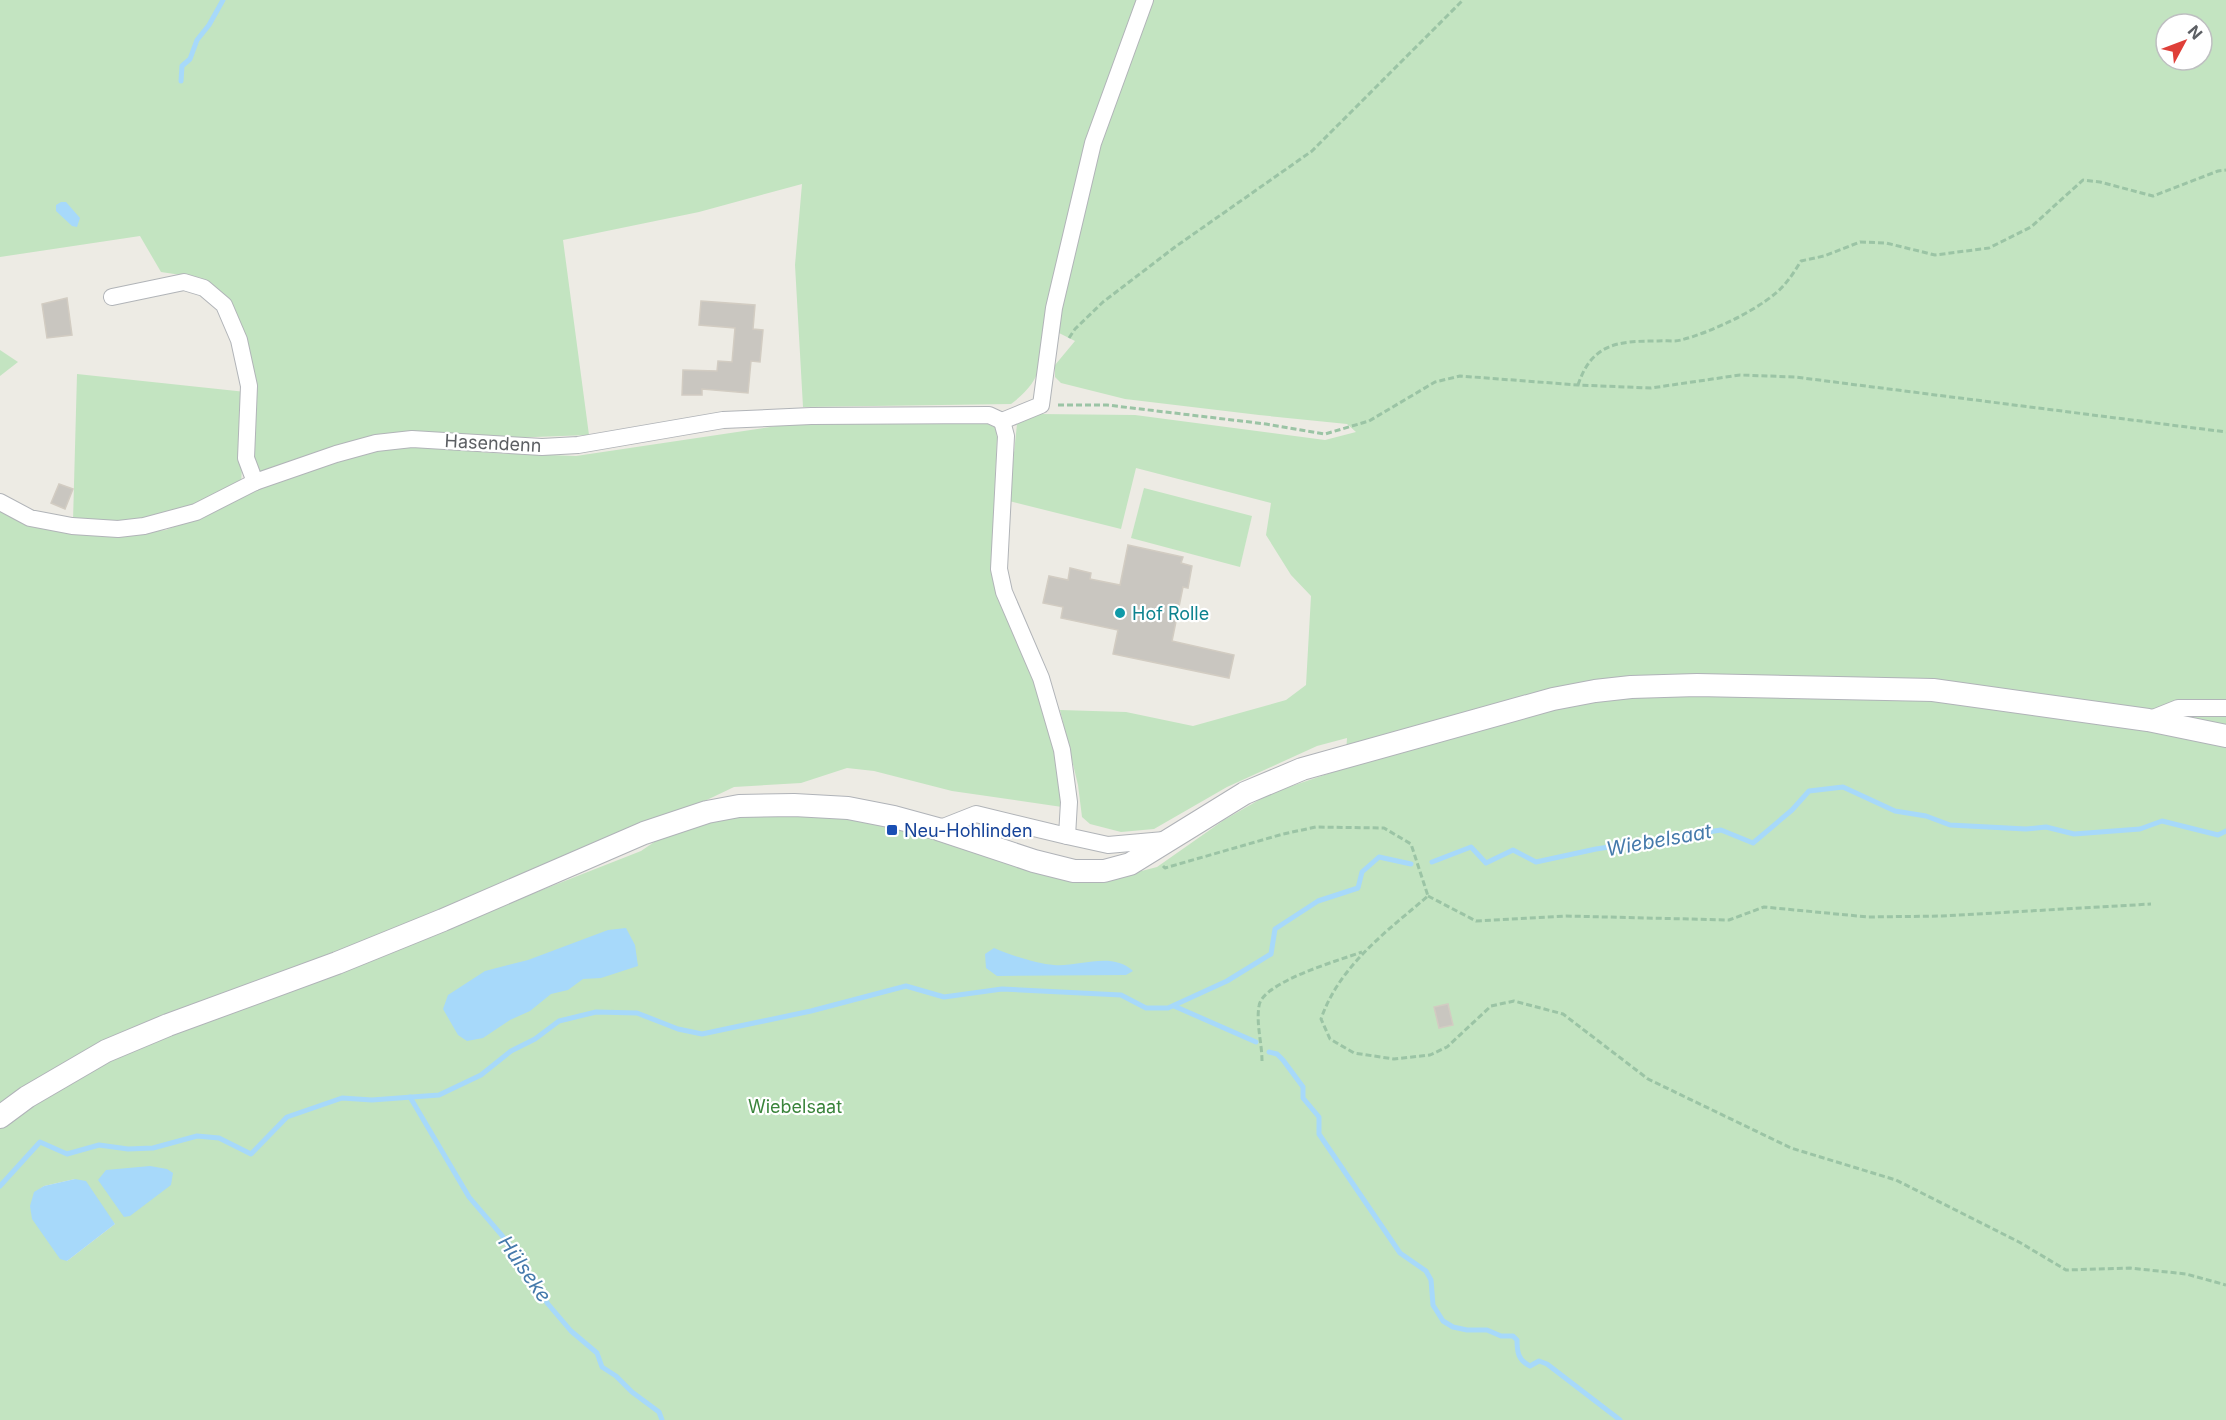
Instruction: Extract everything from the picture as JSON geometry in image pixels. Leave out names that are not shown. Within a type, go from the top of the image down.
[{"type":"main road","points":[[0,1118],[27,1097],[106,1052],[168,1025],[422,929],[644,832],[707,812],[750,806],[794,805],[848,808],[938,829],[1034,861],[1074,871],[1104,871],[1130,864],[1245,793],[1302,769],[1553,699],[1595,691],[1631,687],[1697,685],[1933,690],[2148,720],[2226,736]]},
{"type":"street","points":[[1067,836],[1069,802],[1062,750],[1041,678],[1004,592],[999,569],[1006,436],[1002,421],[1041,405],[1054,308],[1093,143],[1146,0]]},
{"type":"street","points":[[112,297],[184,282],[204,288],[224,305],[239,340],[249,386],[246,458],[255,482]]},
{"type":"street","name":"Hasendenn","points":[[0,502],[30,518],[72,526],[118,529],[144,526],[196,512],[255,482],[336,454],[376,443],[412,439],[542,447],[578,445],[723,420],[811,416],[989,415],[1002,421]]},
{"type":"street","points":[[2148,720],[2178,708],[2226,708]]},
{"type":"street","points":[[938,829],[976,814],[1108,845],[1170,839]]},
{"type":"path","points":[[1063,346],[1075,329],[1103,302],[1175,247],[1311,151],[1463,0]]},
{"type":"path","points":[[1578,385],[1583,371],[1604,348],[1624,341],[1679,340],[1714,327],[1769,299],[1785,284],[1801,261],[1824,256],[1860,242],[1886,243],[1935,255],[1989,248],[2031,227],[2084,180],[2152,196],[2226,170]]},
{"type":"path","points":[[1041,405],[1107,405],[1266,424],[1325,434],[1369,421],[1435,382],[1460,376],[1651,388],[1740,375],[1795,377],[2226,432]]},
{"type":"path","points":[[1148,854],[1166,868],[1283,834],[1316,828],[1384,828],[1411,844],[1428,896],[1476,921],[1566,916],[1729,920],[1764,907],[1868,917],[1942,916],[2151,904]]},
{"type":"path","points":[[1428,896],[1364,951],[1326,1004],[1321,1019],[1330,1038],[1354,1053],[1394,1059],[1430,1055],[1447,1047],[1491,1006],[1514,1001],[1563,1014],[1648,1079],[1791,1148],[1896,1180],[2019,1242],[2066,1270],[2130,1268],[2186,1274],[2226,1285]]},
{"type":"path","points":[[1262,1062],[1259,1004],[1267,991],[1284,981],[1364,951]]},
{"type":"green space","points":[[0,0],[2226,0],[2226,1420],[0,1420],[0,1127],[111,1055],[363,960],[641,851],[663,836],[727,814],[861,818],[1118,877],[1157,867],[1224,820],[1271,793],[1345,768],[1347,738],[1317,746],[1227,787],[1154,829],[1121,832],[1090,824],[1082,817],[1078,785],[1060,710],[1126,712],[1193,726],[1286,700],[1306,685],[1311,596],[1291,575],[1266,535],[1271,503],[1136,468],[1121,529],[1009,501],[1017,424],[1038,414],[1135,415],[1325,440],[1356,432],[1347,424],[1125,399],[1061,383],[1055,377],[1055,365],[1075,341],[1047,327],[1039,370],[1035,379],[1011,404],[803,407],[795,265],[802,184],[699,212],[563,240],[589,435],[508,438],[415,432],[379,434],[337,445],[261,475],[251,457],[245,345],[201,278],[161,272],[140,236],[0,257]],"holes":[[[75,1179],[115,1224],[67,1261],[34,1193],[44,1186]]]},
{"type":"green space","points":[[0,350],[18,362],[0,376]]},
{"type":"green space","points":[[77,374],[246,392],[241,485],[210,500],[139,522],[73,521]]},
{"type":"green space","points":[[979,420],[996,428],[997,438],[991,571],[1039,688],[1059,764],[1062,807],[952,791],[874,771],[847,768],[801,783],[734,787],[650,827],[0,1106],[0,510],[32,527],[111,535],[166,530],[263,486],[340,458],[378,450],[413,446],[492,453],[576,456],[810,421]]},
{"type":"green space","points":[[1144,488],[1252,516],[1240,567],[1131,538]]},
{"type":"water","points":[[66,202],[80,218],[77,227],[72,226],[56,211],[56,205]]},
{"type":"water","points":[[626,928],[635,945],[638,966],[601,978],[583,979],[568,990],[551,994],[530,1011],[510,1020],[483,1038],[467,1041],[458,1035],[443,1009],[448,995],[485,971],[528,960],[608,930]]},
{"type":"water","points":[[994,948],[1024,959],[1047,964],[1064,965],[1105,961],[1125,965],[1133,971],[1126,975],[997,976],[986,968],[985,954]]},
{"type":"water","points":[[150,1166],[167,1169],[173,1173],[171,1185],[130,1216],[124,1217],[98,1180],[106,1170]]},
{"type":"water","points":[[75,1179],[86,1181],[115,1224],[67,1261],[60,1259],[32,1219],[30,1206],[34,1192],[44,1186]]},
{"type":"building","points":[[67,298],[72,335],[47,338],[42,304]]},
{"type":"building","points":[[701,301],[755,305],[753,329],[763,330],[760,362],[751,361],[748,393],[702,389],[702,395],[682,395],[683,370],[717,371],[718,361],[732,362],[735,328],[699,325]]},
{"type":"building","points":[[59,484],[73,489],[65,509],[51,503]]},
{"type":"building","points":[[1128,545],[1183,557],[1181,563],[1192,566],[1188,588],[1183,587],[1172,641],[1234,655],[1229,678],[1113,654],[1118,630],[1061,618],[1063,607],[1043,603],[1049,576],[1068,580],[1070,568],[1091,573],[1090,579],[1120,585]]},
{"type":"building","points":[[1448,1004],[1453,1025],[1439,1028],[1434,1007]]},
{"type":"waterway","points":[[181,81],[182,66],[190,59],[197,40],[209,25],[223,0]]},
{"type":"waterway","name":"Wiebelsaat","points":[[1432,862],[1471,847],[1486,863],[1513,850],[1536,862],[1596,849],[1721,830],[1753,843],[1792,810],[1809,791],[1843,787],[1895,811],[1926,816],[1950,825],[2026,829],[2046,827],[2074,834],[2140,829],[2162,821],[2218,835],[2226,831]]},
{"type":"waterway","name":"Wiebelsaat","points":[[0,1186],[40,1142],[67,1154],[99,1145],[128,1149],[153,1148],[197,1136],[219,1138],[251,1154],[287,1117],[342,1098],[372,1100],[439,1095],[481,1075],[511,1051],[535,1039],[559,1021],[596,1012],[637,1013],[678,1029],[702,1034],[811,1011],[906,986],[944,997],[1002,989],[1121,995],[1146,1008],[1168,1008],[1227,981],[1271,954],[1275,929],[1318,901],[1358,888],[1362,872],[1379,857],[1411,864]]},
{"type":"waterway","points":[[1174,1006],[1256,1042]]},
{"type":"waterway","points":[[1269,1052],[1277,1054],[1283,1060],[1303,1087],[1303,1098],[1319,1117],[1319,1134],[1400,1253],[1426,1271],[1431,1280],[1433,1305],[1443,1321],[1453,1327],[1487,1330],[1501,1336],[1513,1336],[1517,1340],[1519,1355],[1526,1364],[1530,1366],[1539,1361],[1547,1364],[1620,1420]]},
{"type":"waterway","name":"Hülseke","points":[[410,1097],[469,1197],[522,1259],[525,1270],[548,1304],[571,1331],[597,1353],[602,1367],[659,1412],[662,1420]]},
{"type":"place","name":"Hof Rolle","points":[[1120,613]]},
{"type":"place","name":"Neu-Hohlinden","points":[[892,830]]}]
